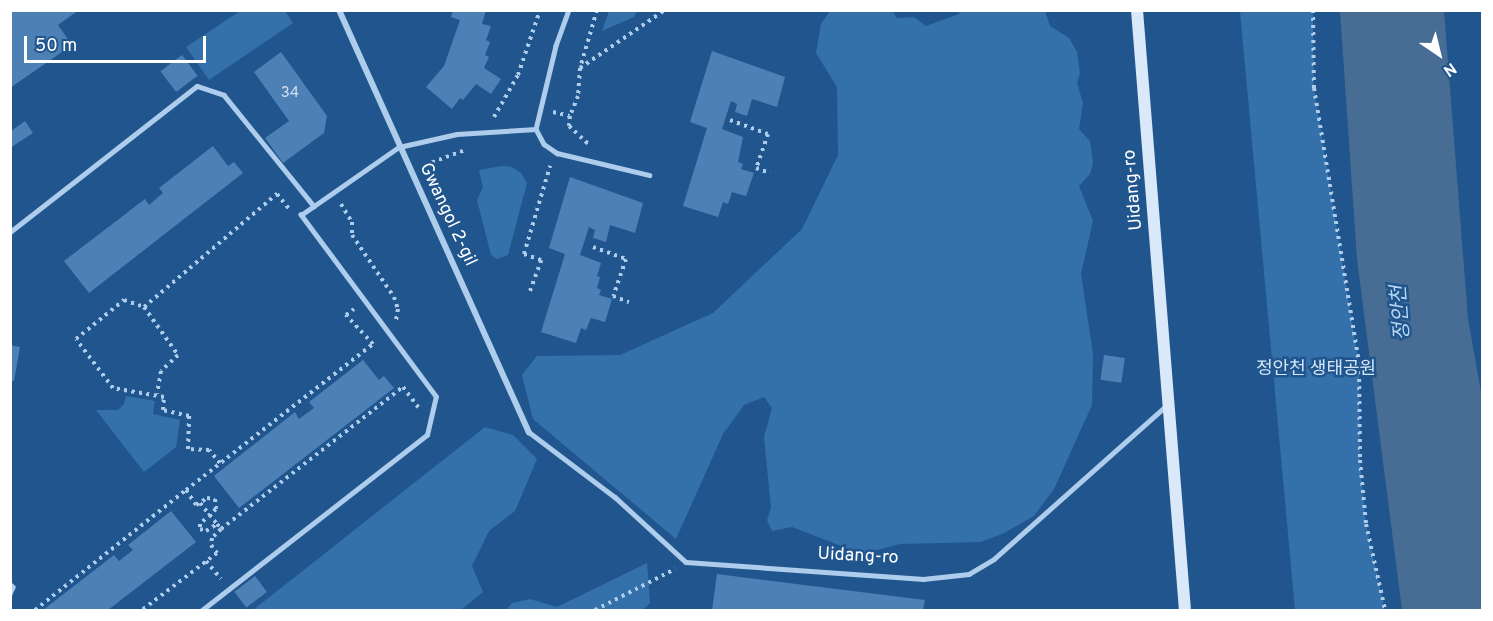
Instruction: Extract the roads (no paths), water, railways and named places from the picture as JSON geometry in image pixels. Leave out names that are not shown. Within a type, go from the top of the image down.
[{"type":"main road","name":"Uidang-ro","points":[[1137,10],[1185,610]]},
{"type":"street","name":"Gwangol 2-gil","points":[[339,10],[529,432]]},
{"type":"lane","points":[[569,10],[556,46],[536,129],[544,144],[557,153],[649,175]]},
{"type":"lane","points":[[10,232],[197,86],[224,95],[314,206]]},
{"type":"lane","points":[[202,610],[427,435],[436,397],[301,215],[399,147],[457,134],[536,129]]},
{"type":"lane","name":"Uidang-ro","points":[[529,432],[615,497],[686,562],[923,579],[969,574],[993,559],[1168,403]]},
{"type":"lane","points":[[10,584],[13,587],[10,594]]},
{"type":"water","name":"정안천","points":[[1340,11],[1444,11],[1468,319],[1482,398],[1482,610],[1402,610],[1357,259]]},
{"type":"park label","name":"정안천 생태공원","points":[[1316,370]]}]
